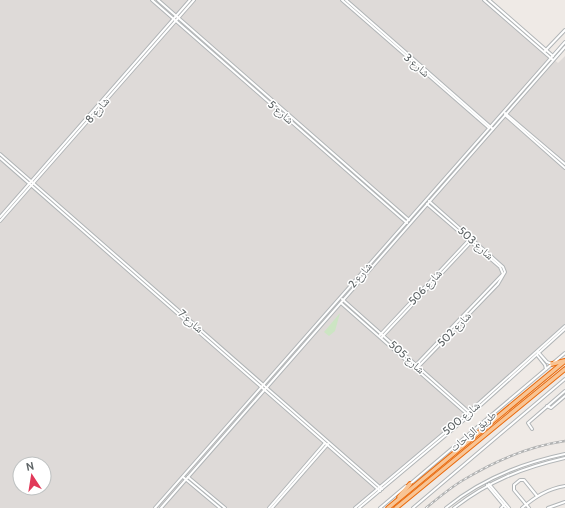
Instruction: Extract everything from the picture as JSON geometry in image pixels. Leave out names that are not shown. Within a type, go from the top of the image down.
[{"type":"highway","points":[[552,364],[565,361]]},
{"type":"highway","name":"طريق الواحات","points":[[388,508],[565,361]]},
{"type":"highway","name":"طريق الواحات","points":[[396,508],[565,369]]},
{"type":"highway","points":[[395,502],[410,484]]},
{"type":"street","name":"شارع 5","points":[[152,0],[409,225]]},
{"type":"street","name":"شارع 5","points":[[158,0],[411,222]]},
{"type":"street","name":"شارع 8","points":[[0,217],[175,20],[190,0]]},
{"type":"street","name":"شارع 8","points":[[177,17],[194,0]]},
{"type":"street","name":"شارع 3","points":[[342,0],[490,128]]},
{"type":"street","name":"شارع 3","points":[[346,0],[492,130]]},
{"type":"street","points":[[484,0],[554,57]]},
{"type":"street","points":[[489,0],[552,59]]},
{"type":"street","points":[[545,51],[565,30]]},
{"type":"street","name":"شارع 2","points":[[554,57],[565,42]]},
{"type":"street","name":"شارع 2","points":[[155,508],[406,222],[552,59],[565,47]]},
{"type":"street","points":[[277,109],[280,106]]},
{"type":"street","name":"شارع 2","points":[[161,508],[492,130],[504,113]]},
{"type":"street","points":[[504,113],[565,164]]},
{"type":"street","points":[[504,113],[565,168]]},
{"type":"street","name":"شارع 7","points":[[0,154],[31,183],[380,489]]},
{"type":"street","name":"شارع 7","points":[[0,158],[31,183]]},
{"type":"street","name":"شارع 8","points":[[0,221],[31,183]]},
{"type":"street","name":"شارع 503","points":[[429,201],[472,239],[500,267],[503,272],[502,275],[492,288]]},
{"type":"street","name":"شارع 503","points":[[427,204],[489,256]]},
{"type":"street","name":"شارع 506","points":[[381,336],[472,239]]},
{"type":"street","name":"شارع 502","points":[[416,367],[492,288]]},
{"type":"street","name":"شارع 505","points":[[340,298],[469,414]]},
{"type":"street","name":"شارع 505","points":[[340,303],[381,336]]},
{"type":"street","name":"شارع 500","points":[[558,334],[565,326]]},
{"type":"street","name":"شارع 500","points":[[355,508],[380,489],[469,414],[565,329]]},
{"type":"street","points":[[537,353],[547,362],[552,364]]},
{"type":"street","points":[[537,353],[546,369]]},
{"type":"street","name":"طريق الواحات","points":[[380,508],[565,353]]},
{"type":"street","name":"طريق الواحات","points":[[413,508],[565,379]]},
{"type":"street","points":[[532,429],[528,423],[565,391]]},
{"type":"street","points":[[547,406],[551,408],[565,396]]},
{"type":"street","points":[[269,508],[327,443]]},
{"type":"street","points":[[206,450],[210,453]]},
{"type":"street","points":[[446,508],[473,490],[503,474],[530,463],[565,454]]},
{"type":"street","points":[[454,508],[488,485],[524,469],[565,458]]},
{"type":"street","points":[[185,474],[225,508]]},
{"type":"street","points":[[183,477],[218,507],[220,503]]},
{"type":"street","points":[[529,508],[514,490],[513,486],[520,480],[524,480],[537,496]]},
{"type":"street","points":[[488,485],[506,508]]},
{"type":"street","points":[[488,485],[509,508]]},
{"type":"street","points":[[522,508],[537,496],[549,490],[565,486]]},
{"type":"street","points":[[272,508],[285,491]]},
{"type":"street","name":"شارع 500","points":[[359,508],[366,500]]},
{"type":"street","points":[[548,508],[565,502]]},
{"type":"street","points":[[501,508],[504,505]]},
{"type":"shaded area","points":[[0,0],[486,0],[558,63],[565,56],[565,327],[357,508],[0,508]]},
{"type":"green space","points":[[340,313],[335,331],[329,336],[324,332]]},
{"type":"railway","points":[[426,508],[455,486],[488,466],[526,450],[565,441]]}]
